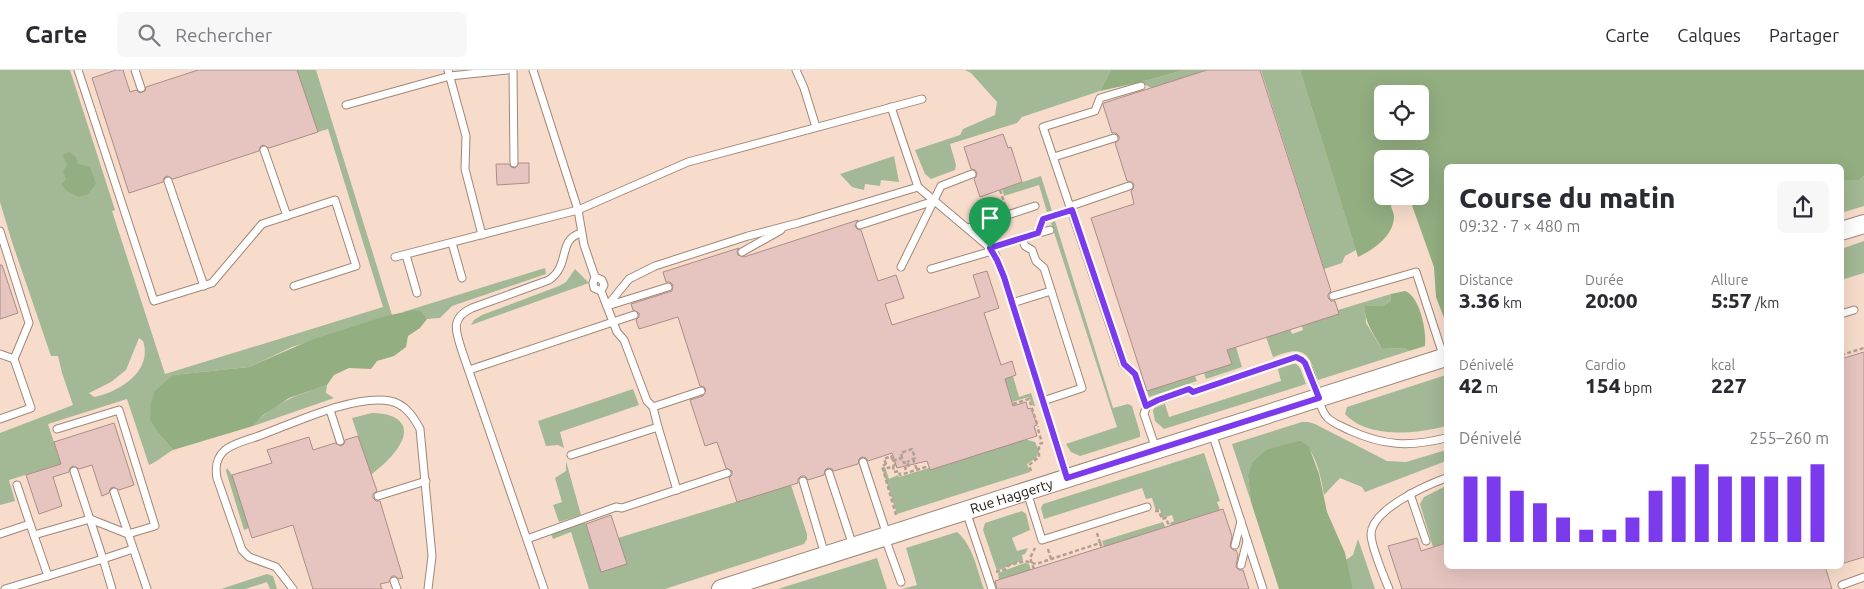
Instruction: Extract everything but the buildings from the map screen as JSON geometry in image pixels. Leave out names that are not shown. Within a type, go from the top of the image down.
[{"type":"street","points":[[1844,230],[1864,224]]},
{"type":"street","name":"Rue Haggerty","points":[[721,589],[1444,358]]},
{"type":"lane","points":[[78,70],[154,301],[212,283],[262,224],[334,200],[356,266],[294,286]]},
{"type":"lane","points":[[135,70],[141,88]]},
{"type":"lane","points":[[346,106],[449,73],[507,70]]},
{"type":"lane","points":[[513,70],[514,164]]},
{"type":"lane","points":[[533,70],[578,210],[581,233],[595,277],[594,288],[601,291],[617,332],[624,340],[647,401],[653,407],[677,490]]},
{"type":"lane","points":[[796,70],[807,94],[816,127]]},
{"type":"lane","points":[[449,73],[466,136],[464,169],[482,235]]},
{"type":"lane","points":[[1141,86],[1100,98],[1095,111],[1043,127],[1124,364],[1135,374],[1146,406],[1144,414],[1157,450]]},
{"type":"lane","points":[[395,257],[578,210],[688,162],[922,99]]},
{"type":"lane","points":[[891,107],[918,187],[968,228],[991,250],[999,264],[1067,478]]},
{"type":"lane","points":[[1054,157],[1114,138]]},
{"type":"lane","points":[[264,150],[287,216]]},
{"type":"lane","points":[[901,266],[941,186],[972,174]]},
{"type":"lane","points":[[168,180],[204,286]]},
{"type":"lane","points":[[1038,233],[1043,219],[1129,186]]},
{"type":"lane","points":[[607,306],[629,279],[645,270],[748,236],[790,226],[918,187]]},
{"type":"lane","points":[[860,225],[934,201]]},
{"type":"lane","points":[[968,228],[1035,206]]},
{"type":"lane","points":[[742,252],[790,226]]},
{"type":"lane","points":[[931,269],[1050,230]]},
{"type":"lane","points":[[0,231],[28,323],[14,359],[31,408],[0,419]]},
{"type":"lane","points":[[544,589],[457,334],[456,322],[458,317],[472,308],[550,280],[558,274],[561,268],[568,242],[581,233]]},
{"type":"lane","points":[[1022,238],[1025,246],[1032,250],[1036,261],[1044,268],[1082,388],[1043,401]]},
{"type":"lane","points":[[452,243],[462,278]]},
{"type":"lane","points":[[406,255],[417,293]]},
{"type":"lane","points":[[1333,296],[1416,272],[1444,355]]},
{"type":"lane","points":[[607,306],[668,287]]},
{"type":"lane","points":[[1012,303],[1052,291]]},
{"type":"lane","points":[[1844,313],[1854,310]]},
{"type":"lane","points":[[469,370],[634,315]]},
{"type":"lane","points":[[0,354],[14,359]]},
{"type":"lane","points":[[1146,406],[1189,389],[1193,392],[1296,357],[1305,363],[1324,413],[1329,420],[1375,440],[1402,445],[1422,444],[1444,438]]},
{"type":"lane","points":[[653,407],[701,390]]},
{"type":"lane","points":[[293,589],[276,567],[248,556],[242,550],[217,478],[216,463],[224,451],[230,447],[330,410],[358,402],[380,400],[399,404],[408,410],[420,429],[432,556],[428,589]]},
{"type":"lane","points":[[34,535],[90,519],[128,534],[155,526],[119,410],[57,429]]},
{"type":"lane","points":[[330,410],[340,442]]},
{"type":"lane","points":[[571,455],[658,427]]},
{"type":"lane","points":[[1212,432],[1263,589]]},
{"type":"lane","points":[[863,462],[900,582]]},
{"type":"lane","points":[[74,471],[112,589]]},
{"type":"lane","points":[[526,539],[727,473]]},
{"type":"lane","points":[[829,473],[853,547]]},
{"type":"lane","points":[[1389,589],[1371,534],[1376,523],[1384,514],[1410,494],[1444,479]]},
{"type":"lane","points":[[378,496],[426,481]]},
{"type":"lane","points":[[802,481],[825,556]]},
{"type":"lane","points":[[18,485],[48,576]]},
{"type":"lane","points":[[114,492],[147,589]]},
{"type":"lane","points":[[1027,492],[1042,540],[1147,507]]},
{"type":"lane","points":[[1410,494],[1426,541]]},
{"type":"lane","points":[[966,511],[992,589]]},
{"type":"lane","points":[[1235,545],[1241,520]]},
{"type":"lane","points":[[0,534],[30,524]]},
{"type":"lane","points":[[1241,565],[1248,539]]},
{"type":"lane","points":[[5,589],[133,549]]},
{"type":"lane","points":[[1842,585],[1864,578]]},
{"type":"lane","points":[[394,581],[397,589]]},
{"type":"path","points":[[1000,190],[1002,196]]},
{"type":"path","points":[[1844,354],[1864,348]]},
{"type":"path","points":[[1013,404],[1029,399],[1038,428],[1042,443],[1039,444],[1039,457],[1029,465],[1031,471]]},
{"type":"path","points":[[913,459],[904,463],[901,453],[912,449],[917,470]]},
{"type":"path","points":[[892,466],[888,468],[884,458],[892,456],[895,465],[892,466],[894,472],[899,471],[900,475],[929,466]]},
{"type":"path","points":[[893,461],[902,458]]},
{"type":"path","points":[[907,462],[909,467],[905,468],[907,473]]},
{"type":"path","points":[[886,464],[881,468],[896,515]]},
{"type":"path","points":[[1147,507],[1152,506],[1154,511],[1159,511],[1162,519],[1166,518],[1169,526]]},
{"type":"path","points":[[997,572],[1006,569],[1009,565],[1025,561],[1036,564],[1100,543],[1102,548]]},
{"type":"path","points":[[1033,550],[1030,558],[1034,569]]},
{"type":"green space","points":[[0,70],[70,70],[115,210],[112,211],[165,374],[383,307],[328,129],[318,132],[297,70],[316,70],[392,315],[292,347],[249,367],[173,375],[159,434],[173,450],[149,465],[127,399],[48,424],[61,464],[9,480],[15,501],[0,505],[0,433],[73,405],[58,356],[51,356],[0,202]],"holes":[[[139,338],[143,341],[145,352],[143,362],[139,371],[132,378],[124,385],[104,394],[94,397],[89,393],[111,382],[126,370]]]},
{"type":"green space","points":[[965,70],[1111,70],[1100,91],[1022,117],[1017,123],[950,144],[956,165],[955,170],[931,179],[925,174],[915,150],[960,135],[963,129],[995,115],[997,102],[971,73]]},
{"type":"green space","points":[[1111,70],[1184,70],[1100,91]]},
{"type":"green space","points":[[1184,70],[1207,70],[1151,88],[1141,82]]},
{"type":"green space","points":[[1261,70],[1300,70],[1356,250],[1345,256],[1342,263],[1324,269]]},
{"type":"green space","points":[[1300,70],[1864,70],[1864,176],[1859,180],[1844,180],[1844,164],[1444,164],[1444,318],[1436,297],[1434,267],[1412,205],[1429,205],[1429,150],[1374,150],[1374,205],[1391,205],[1394,216],[1387,236],[1376,246],[1358,257]]},
{"type":"green space","points":[[69,152],[76,157],[78,164],[90,167],[96,184],[88,194],[79,197],[67,191],[61,184],[66,179],[63,172],[67,165],[63,155]]},
{"type":"green space","points":[[894,156],[899,182],[881,180],[880,186],[865,184],[864,190],[852,187],[840,174]]},
{"type":"green space","points":[[1041,176],[1052,211],[1047,212],[1039,185],[1004,196],[1002,189]]},
{"type":"green space","points":[[1864,176],[1864,206],[1844,212],[1844,180],[1859,180]]},
{"type":"green space","points":[[1055,221],[1113,408],[1128,404],[1132,406],[1140,433],[1140,437],[1080,456],[1071,452],[1066,444],[1117,427],[1051,223]]},
{"type":"green space","points":[[1864,241],[1864,273],[1844,279],[1844,248]]},
{"type":"green space","points":[[545,268],[546,274],[452,306],[440,318],[427,319],[422,312],[403,312]]},
{"type":"green space","points":[[575,269],[589,283],[471,325],[474,320],[482,315],[559,286],[566,282]]},
{"type":"green space","points":[[1405,291],[1415,300],[1421,315],[1424,324],[1425,346],[1409,351],[1403,348],[1382,349],[1370,329],[1366,318],[1365,306],[1381,306],[1390,302],[1391,294]]},
{"type":"green space","points":[[1391,294],[1390,302],[1381,306],[1365,306],[1366,323],[1382,349],[1403,348],[1409,351],[1318,380],[1311,362],[1303,353],[1292,351],[1273,357],[1266,337],[1290,329],[1292,334],[1303,330],[1302,326],[1338,310]]},
{"type":"green space","points":[[414,310],[422,312],[427,319],[420,328],[408,336],[406,347],[394,356],[377,361],[371,369],[349,368],[334,375],[327,385],[289,398],[263,415],[253,426],[173,450],[159,434],[150,419],[151,403],[155,391],[173,375],[249,367],[311,340],[386,316]]},
{"type":"green space","points":[[1236,347],[1242,367],[1206,379],[1204,373],[1227,350]]},
{"type":"green space","points":[[1293,364],[1300,368],[1306,384],[1164,429],[1155,421],[1154,408],[1165,404],[1169,417],[1281,381],[1278,369]]},
{"type":"green space","points":[[1013,376],[1019,397],[1031,393],[1035,406],[1033,406],[1029,397],[1012,402],[1005,379]]},
{"type":"green space","points":[[1195,376],[1197,381],[1149,397],[1147,391]]},
{"type":"green space","points":[[1444,376],[1444,426],[1407,432],[1379,431],[1366,428],[1355,422],[1345,414],[1347,407]]},
{"type":"green space","points":[[327,385],[326,393],[334,398],[253,426],[269,411],[287,400]]},
{"type":"green space","points":[[633,389],[639,405],[560,432],[564,448],[558,445],[546,446],[538,421]]},
{"type":"green space","points":[[372,413],[391,416],[397,419],[404,429],[400,444],[394,453],[371,475],[352,418]]},
{"type":"green space","points":[[1302,422],[1308,422],[1387,461],[1406,462],[1444,451],[1444,462],[1365,492],[1362,487],[1340,478],[1324,495],[1314,458],[1301,440],[1288,444],[1248,476],[1251,502],[1232,444]]},
{"type":"green space","points":[[1024,439],[1035,442],[1039,451],[1036,458],[1027,464],[1030,472],[897,514],[882,468],[885,467],[889,479],[898,475],[899,477]]},
{"type":"green space","points":[[1301,440],[1309,447],[1319,474],[1327,512],[1345,553],[1353,589],[1279,589],[1251,502],[1248,476],[1253,462],[1266,450]]},
{"type":"green space","points":[[1204,453],[1220,501],[1217,502],[1220,510],[1171,526],[1170,523],[1174,521],[1172,515],[1162,518],[1160,509],[1156,511],[1152,498],[1146,499],[1142,488],[1044,519],[1041,508],[1043,504]]},
{"type":"green space","points":[[566,461],[581,515],[559,522],[553,505],[562,502],[555,478],[566,471]]},
{"type":"green space","points":[[227,468],[232,475],[249,528],[244,530],[226,471]]},
{"type":"green space","points":[[791,485],[807,534],[804,544],[665,589],[589,589],[571,532],[553,539],[551,534],[585,522],[601,571],[618,538]]},
{"type":"green space","points":[[1444,487],[1444,544],[1433,547],[1420,504],[1424,497]]},
{"type":"green space","points":[[1022,511],[1026,514],[1030,530],[1012,538],[1017,551],[1028,548],[1025,554],[1022,555],[1023,560],[997,571],[983,530],[985,523]]},
{"type":"green space","points":[[1163,522],[1165,527],[1104,547],[1102,541]]},
{"type":"green space","points":[[957,532],[971,551],[984,589],[902,589],[917,585],[906,548]]},
{"type":"green space","points":[[1358,539],[1375,589],[1353,589],[1346,560],[1353,555]]},
{"type":"green space","points":[[877,558],[887,589],[778,589]]},
{"type":"green space","points":[[1025,563],[1029,564],[1031,570],[999,580],[998,573]]},
{"type":"green space","points":[[267,574],[273,576],[277,589],[270,589],[267,582],[245,589],[221,589]]},
{"type":"route","points":[[1072,210],[1124,364],[1135,374],[1146,406],[1189,389],[1193,392],[1291,357],[1299,357],[1305,363],[1319,398],[1067,478],[1004,277],[995,254],[990,248],[1038,233],[1043,219],[1072,210]]}]
